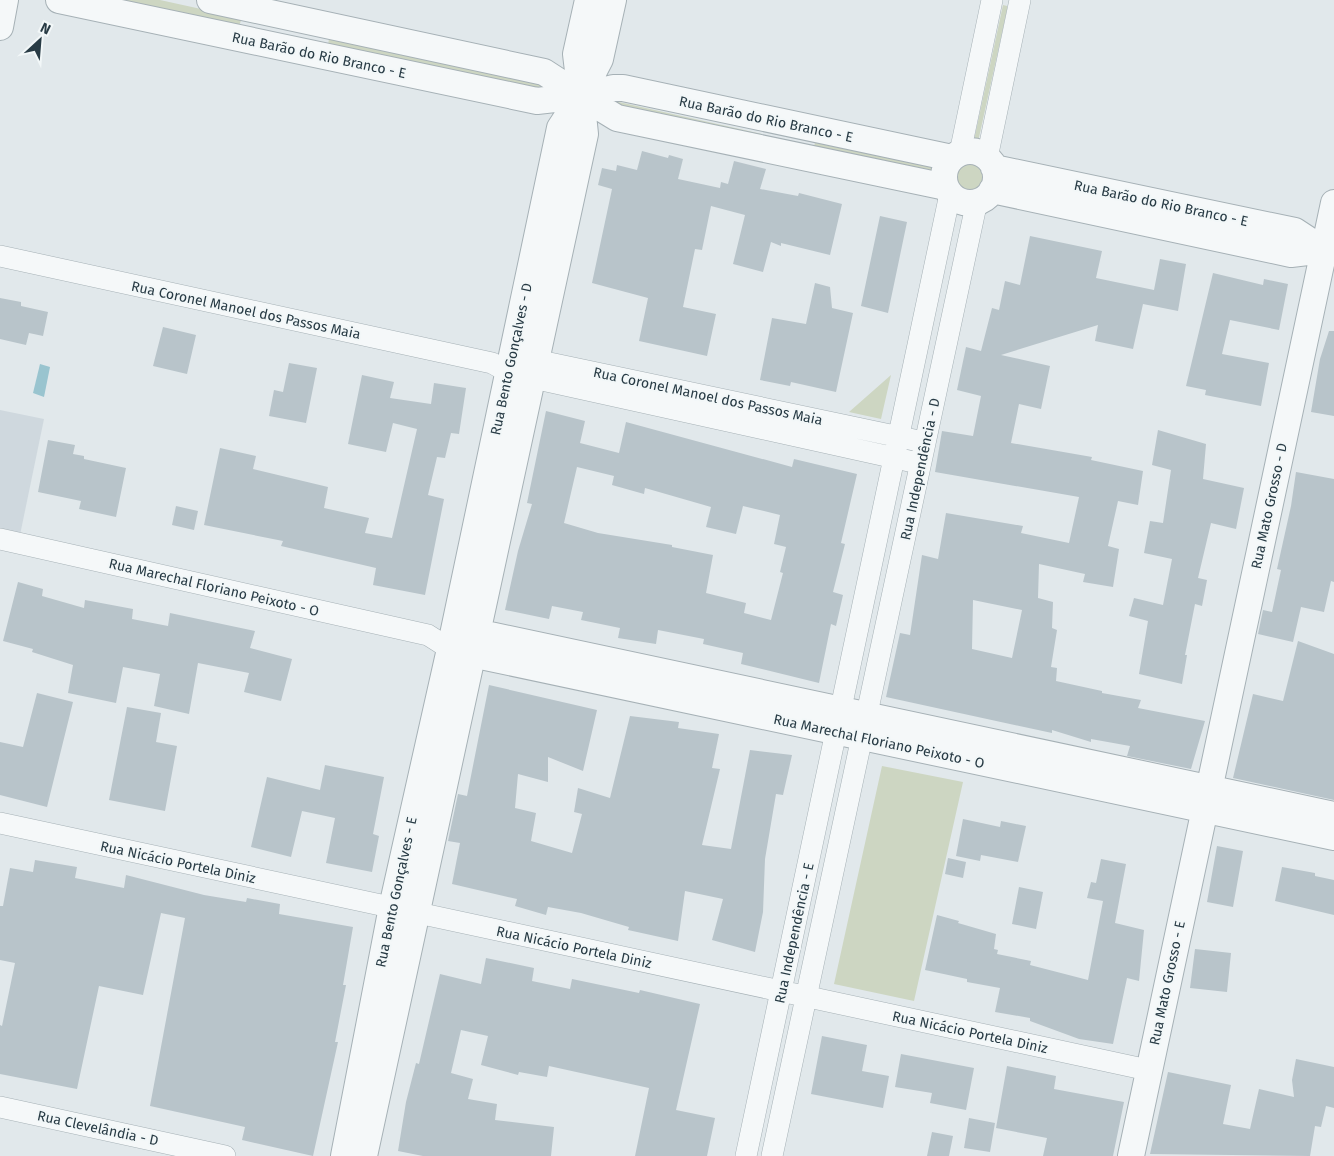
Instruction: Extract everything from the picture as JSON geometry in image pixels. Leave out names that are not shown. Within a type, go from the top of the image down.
[{"type":"street","points":[[0,27],[5,0]]},
{"type":"street","name":"Rua Barão do Rio Branco - E","points":[[59,0],[537,101],[581,96],[613,88],[623,88],[794,125],[956,156]]},
{"type":"street","points":[[210,0],[544,72],[617,118],[788,154],[948,191],[966,202],[988,179],[974,152],[956,156]]},
{"type":"street","name":"Rua Bento Gonçalves - D","points":[[463,641],[513,472],[585,134],[576,54],[588,0]]},
{"type":"street","name":"Rua Bento Gonçalves - D","points":[[463,641],[504,364],[534,251],[560,128],[581,96],[600,60],[613,0]]},
{"type":"street","points":[[948,191],[945,169],[956,156],[992,0]]},
{"type":"street","name":"Rua Independência - D","points":[[865,726],[955,305],[988,179],[1020,0]]},
{"type":"street","points":[[277,46],[283,16]]},
{"type":"street","points":[[788,154],[794,125]]},
{"type":"street","name":"Rua Barão do Rio Branco - E","points":[[988,179],[1143,211],[1291,254],[1331,252]]},
{"type":"street","name":"Rua Independência - D","points":[[840,721],[929,300],[948,191]]},
{"type":"street","name":"Rua Mato Grosso - D","points":[[1206,799],[1331,252],[1334,203]]},
{"type":"street","points":[[534,251],[559,255]]},
{"type":"street","name":"Rua Coronel Manoel dos Passos Maia","points":[[0,256],[721,409],[900,436],[925,442]]},
{"type":"street","points":[[929,300],[955,305]]},
{"type":"street","name":"Rua Coronel Manoel dos Passos Maia","points":[[721,409],[895,458],[921,463]]},
{"type":"street","points":[[488,466],[513,472]]},
{"type":"street","name":"Rua Marechal Floriano Peixoto - O","points":[[0,539],[428,635],[1206,799],[1334,837]]},
{"type":"street","points":[[877,546],[902,551]]},
{"type":"street","name":"Rua Bento Gonçalves - E","points":[[344,1156],[392,907],[463,641]]},
{"type":"street","name":"Rua Bento Gonçalves - E","points":[[364,1156],[417,913],[463,641]]},
{"type":"street","name":"Rua Independência - E","points":[[746,1156],[840,721]]},
{"type":"street","name":"Rua Independência - E","points":[[772,1156],[865,726]]},
{"type":"street","name":"Rua Marechal Floriano Peixoto - O","points":[[1206,799],[1334,815]]},
{"type":"street","name":"Rua Mato Grosso - E","points":[[1130,1156],[1206,799]]},
{"type":"street","name":"Rua Nicácio Portela Diniz","points":[[0,823],[1148,1070]]},
{"type":"street","points":[[759,1096],[784,1101]]},
{"type":"street","name":"Rua Clevelândia - D","points":[[0,1107],[225,1156]]},
{"type":"shaded area","points":[[0,410],[44,419],[20,535],[0,531]]},
{"type":"green space","points":[[123,0],[160,0],[242,18],[239,26]]},
{"type":"green space","points":[[1003,5],[1007,6],[1007,10],[978,142],[974,140]]},
{"type":"green space","points":[[329,38],[546,84],[545,93],[328,46]]},
{"type":"green space","points":[[610,100],[762,134],[760,139],[609,104]]},
{"type":"green space","points":[[815,143],[936,167],[933,173],[813,149]]},
{"type":"green space","points":[[971,162],[977,163],[985,171],[985,183],[977,191],[971,192],[965,191],[957,183],[956,177],[957,171],[965,163]]},
{"type":"green space","points":[[891,375],[881,419],[849,412]]},
{"type":"green space","points":[[882,766],[963,782],[914,1001],[834,984]]},
{"type":"water","points":[[40,364],[50,367],[44,397],[33,393]]},
{"type":"building","points":[[642,151],[668,158],[669,155],[683,159],[678,179],[720,188],[721,182],[728,184],[734,161],[766,169],[760,189],[798,196],[799,193],[842,204],[830,255],[781,243],[781,246],[771,242],[763,272],[733,264],[745,215],[711,206],[702,250],[695,249],[683,307],[716,314],[707,356],[639,341],[648,298],[592,283],[612,189],[598,185],[602,168],[616,171],[617,165],[637,170]]},
{"type":"building","points":[[880,216],[907,222],[888,313],[861,306]]},
{"type":"building","points":[[1030,236],[1102,251],[1096,278],[1154,290],[1160,259],[1186,264],[1178,311],[1143,304],[1133,349],[1095,341],[1098,325],[1001,355],[1050,366],[1041,409],[1019,404],[1011,443],[1092,457],[1091,460],[1143,471],[1138,505],[1118,501],[1108,546],[1119,549],[1113,587],[1083,582],[1085,574],[1039,564],[1038,598],[1053,602],[1052,628],[1057,630],[1051,667],[1057,668],[1056,681],[1102,691],[1102,693],[1141,700],[1138,708],[1205,721],[1191,769],[1127,756],[1130,746],[1091,739],[1091,742],[1052,730],[1052,733],[886,697],[900,633],[910,635],[922,555],[938,559],[946,513],[1023,526],[1021,533],[1069,543],[1079,497],[935,472],[942,431],[973,436],[981,396],[957,390],[966,347],[981,351],[992,308],[999,310],[1005,281],[1020,285]],"holes":[[[973,600],[1022,610],[1012,658],[972,649]]]},
{"type":"building","points":[[1213,273],[1263,285],[1264,279],[1288,284],[1279,330],[1230,320],[1222,354],[1269,363],[1261,406],[1205,395],[1206,390],[1186,386]]},
{"type":"building","points":[[815,283],[830,287],[832,308],[853,313],[836,392],[791,382],[790,386],[760,380],[772,318],[806,324]]},
{"type":"building","points":[[0,298],[21,302],[21,306],[48,312],[43,336],[29,333],[26,345],[0,339]]},
{"type":"building","points":[[163,327],[196,335],[187,374],[153,366]]},
{"type":"building","points":[[1329,331],[1334,331],[1334,416],[1311,412],[1320,359]]},
{"type":"building","points":[[289,363],[317,368],[306,423],[269,416],[274,390],[283,392]]},
{"type":"building","points":[[362,375],[394,382],[390,398],[431,404],[434,383],[466,388],[459,434],[451,433],[445,458],[437,457],[428,495],[444,499],[425,595],[373,585],[376,568],[281,546],[283,541],[204,525],[220,448],[256,456],[253,469],[328,487],[324,508],[369,518],[365,533],[392,538],[417,429],[393,423],[386,452],[348,444]]},
{"type":"building","points":[[546,411],[585,421],[580,443],[619,453],[626,422],[792,467],[794,459],[857,474],[841,543],[845,544],[833,592],[843,595],[836,626],[831,624],[819,683],[741,664],[743,653],[703,644],[704,639],[658,630],[656,644],[618,638],[620,628],[581,620],[583,612],[552,606],[549,619],[505,610],[518,551],[532,504],[527,503]],"holes":[[[577,467],[614,476],[612,485],[644,494],[645,488],[711,507],[706,527],[736,534],[743,506],[780,515],[774,544],[786,547],[780,572],[783,573],[771,620],[744,613],[746,603],[706,593],[713,555],[672,547],[672,545],[598,533],[564,523]]]},
{"type":"building","points":[[1158,430],[1206,444],[1203,479],[1244,488],[1236,529],[1211,523],[1198,578],[1207,580],[1202,606],[1195,604],[1185,655],[1187,655],[1182,684],[1139,674],[1148,621],[1129,616],[1134,598],[1163,605],[1172,559],[1144,553],[1150,521],[1163,523],[1171,470],[1152,465]]},
{"type":"building","points":[[48,440],[75,445],[73,454],[84,456],[84,459],[126,468],[116,517],[79,509],[81,501],[38,492]]},
{"type":"building","points":[[1296,472],[1334,479],[1334,582],[1331,581],[1324,612],[1301,607],[1293,642],[1258,634],[1263,610],[1272,612],[1281,570],[1277,569],[1291,506]]},
{"type":"building","points":[[176,506],[198,511],[194,530],[172,525]]},
{"type":"building","points":[[18,582],[43,589],[42,596],[84,608],[85,600],[133,609],[132,619],[168,626],[170,613],[255,631],[250,648],[292,659],[281,701],[244,692],[249,673],[198,663],[189,714],[154,706],[160,674],[123,667],[116,703],[68,693],[73,665],[32,652],[33,649],[3,641]]},
{"type":"building","points":[[1298,641],[1334,654],[1334,800],[1233,778],[1253,694],[1283,701]]},
{"type":"building","points":[[489,685],[597,710],[583,771],[548,757],[548,782],[518,774],[515,808],[536,813],[531,841],[572,853],[582,814],[574,812],[578,788],[610,798],[630,716],[679,722],[678,728],[719,734],[712,768],[720,769],[702,845],[731,849],[750,750],[792,755],[783,795],[776,794],[765,859],[763,912],[755,952],[712,940],[723,899],[685,891],[678,941],[628,930],[629,927],[581,913],[548,907],[546,915],[515,906],[517,899],[452,884],[460,843],[448,841],[458,794],[467,796]]},
{"type":"building","points":[[37,693],[73,702],[47,807],[0,795],[0,742],[23,747]]},
{"type":"building","points":[[127,707],[161,713],[156,742],[177,746],[165,811],[109,800]]},
{"type":"building","points":[[325,765],[384,777],[373,834],[379,836],[372,872],[326,863],[335,818],[302,811],[291,857],[251,847],[267,777],[320,790]]},
{"type":"building","points":[[963,819],[1000,827],[1001,821],[1026,826],[1018,862],[981,855],[980,861],[956,856]]},
{"type":"building","points":[[1217,846],[1243,851],[1233,907],[1207,902]]},
{"type":"building","points":[[948,858],[966,862],[963,878],[945,874]]},
{"type":"building","points":[[1101,859],[1126,864],[1115,923],[1144,930],[1139,981],[1127,978],[1113,1044],[1079,1039],[1030,1021],[1030,1018],[995,1012],[1000,988],[967,982],[967,979],[925,970],[937,915],[996,934],[994,949],[998,950],[997,954],[1031,961],[1030,965],[1088,980],[1103,901],[1087,898],[1091,882],[1096,883]]},
{"type":"building","points":[[35,860],[77,867],[75,878],[124,888],[126,875],[204,895],[246,902],[247,898],[280,904],[279,914],[353,927],[343,985],[346,985],[335,1042],[338,1042],[313,1156],[242,1140],[245,1127],[150,1106],[185,918],[161,913],[143,995],[99,986],[77,1089],[0,1074],[0,1025],[2,1026],[15,963],[0,960],[0,906],[3,906],[10,868],[33,872]]},
{"type":"building","points":[[1282,867],[1315,873],[1315,876],[1334,880],[1334,915],[1275,901]]},
{"type":"building","points":[[1019,887],[1043,892],[1036,929],[1012,924]]},
{"type":"building","points":[[1195,949],[1231,953],[1227,992],[1190,988]]},
{"type":"building","points":[[486,958],[534,968],[532,981],[570,989],[572,979],[639,993],[640,990],[700,1004],[676,1110],[715,1118],[707,1156],[635,1156],[649,1088],[549,1066],[547,1077],[519,1072],[518,1075],[481,1065],[488,1036],[461,1030],[451,1073],[473,1079],[468,1099],[497,1104],[495,1120],[554,1127],[551,1156],[423,1156],[398,1151],[406,1102],[416,1063],[419,1064],[440,974],[481,984]]},
{"type":"building","points":[[822,1036],[867,1045],[862,1071],[889,1076],[883,1108],[811,1094]]},
{"type":"building","points":[[901,1054],[974,1068],[966,1110],[930,1103],[932,1093],[895,1087]]},
{"type":"building","points":[[1296,1059],[1334,1067],[1334,1108],[1326,1106],[1321,1127],[1315,1126],[1310,1156],[1150,1154],[1168,1072],[1231,1085],[1223,1124],[1250,1129],[1259,1089],[1294,1097],[1292,1080]]},
{"type":"building","points":[[1007,1066],[1056,1076],[1054,1089],[1124,1102],[1113,1156],[1043,1156],[1047,1138],[996,1128]]},
{"type":"building","points":[[969,1118],[995,1123],[990,1152],[964,1148]]},
{"type":"building","points":[[932,1132],[953,1136],[949,1156],[927,1156]]}]
